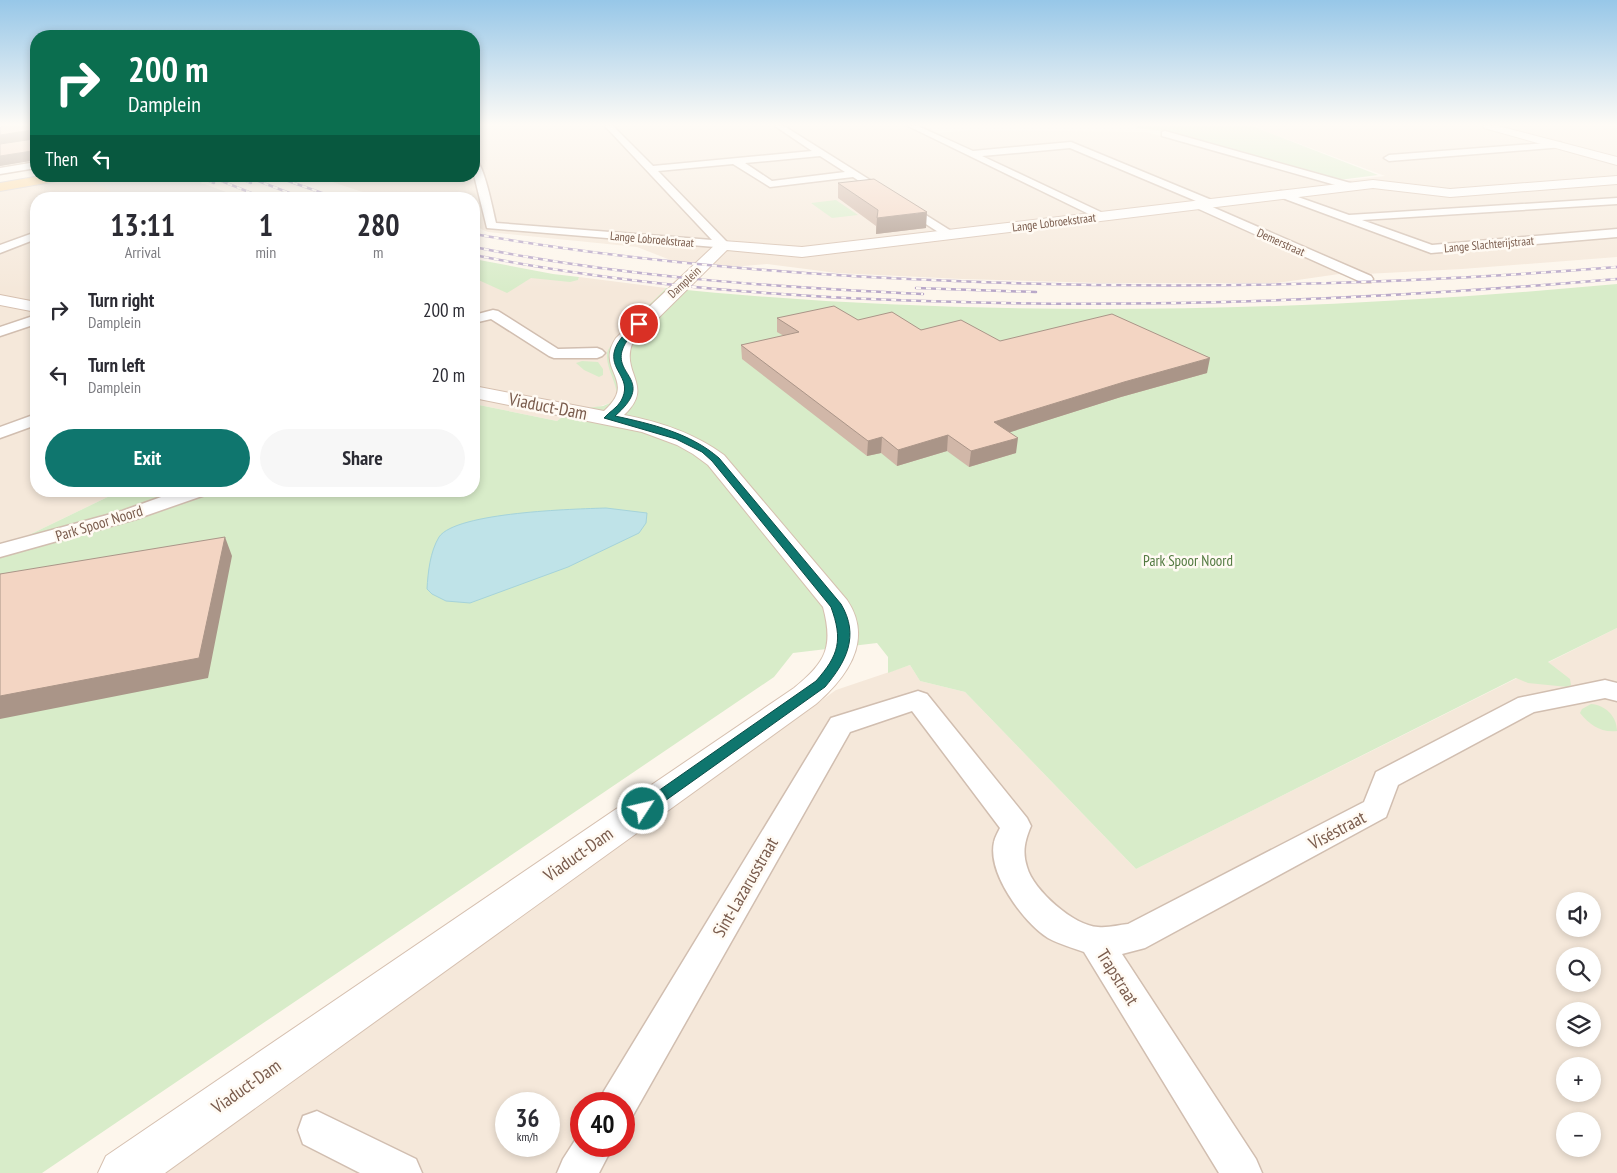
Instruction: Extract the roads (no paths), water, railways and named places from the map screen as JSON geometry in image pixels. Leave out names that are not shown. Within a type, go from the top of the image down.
[{"type":"main road","points":[[0,187],[30,182]]},
{"type":"street","points":[[661,181],[723,246]]},
{"type":"street","points":[[765,181],[770,184],[798,181]]},
{"type":"street","points":[[867,181],[950,234]]},
{"type":"street","points":[[1028,181],[1100,216]]},
{"type":"street","name":"Demerstraat","points":[[1151,181],[1366,279]]},
{"type":"street","points":[[1331,181],[1350,186]]},
{"type":"street","name":"Lange Lobroekstraat","points":[[479,182],[491,226],[802,252],[1350,186],[1392,184],[1450,193],[1607,181]]},
{"type":"street","name":"Lange Slachterijstraat","points":[[1281,194],[1431,249],[1617,233]]},
{"type":"street","points":[[1344,217],[1617,201]]},
{"type":"street","points":[[0,249],[30,237]]},
{"type":"street","name":"Damplein","points":[[608,418],[624,404],[629,390],[628,382],[618,361],[618,352],[623,342],[648,315],[723,246]]},
{"type":"street","points":[[0,300],[30,306]]},
{"type":"street","points":[[480,317],[493,314],[554,353],[597,353]]},
{"type":"street","points":[[0,332],[30,321]]},
{"type":"street","name":"Viaduct-Dam","points":[[123,1173],[820,684],[834,668],[841,654],[843,640],[842,622],[837,606],[716,460],[705,450],[679,437],[635,423],[480,393]]},
{"type":"street","points":[[0,433],[30,421]]},
{"type":"street","name":"Park Spoor Noord","points":[[0,551],[129,514],[180,497]]},
{"type":"street","name":"Viséstraat","points":[[1096,942],[1133,938],[1376,809],[1386,779],[1526,704],[1606,689],[1617,692]]},
{"type":"street","name":"Trapstraat","points":[[900,706],[918,700],[1016,826],[1009,842],[1011,867],[1020,887],[1038,909],[1060,928],[1096,942],[1242,1173]]},
{"type":"street","name":"Sint-Lazarusstraat","points":[[625,1092],[840,725],[900,706]]},
{"type":"street","points":[[317,1130],[402,1173]]},
{"type":"street","points":[[577,1173],[586,1157]]},
{"type":"water","points":[[606,508],[647,513],[646,523],[639,533],[568,567],[470,603],[446,601],[432,594],[427,589],[433,549],[439,537],[450,529],[468,522],[491,517],[569,509]]},
{"type":"railway","points":[[224,182],[249,192]]},
{"type":"railway","points":[[261,182],[287,192]]},
{"type":"railway","points":[[291,182],[319,192]]},
{"type":"railway","points":[[480,235],[654,260],[714,266],[834,275],[1038,284],[1204,285],[1369,282],[1617,267]]},
{"type":"railway","points":[[480,248],[586,266],[698,279],[810,288],[923,294]]},
{"type":"railway","points":[[480,256],[595,275],[716,289],[900,300],[1043,304],[1289,300],[1535,286],[1617,279]]},
{"type":"railway","points":[[916,288],[1036,292]]}]
